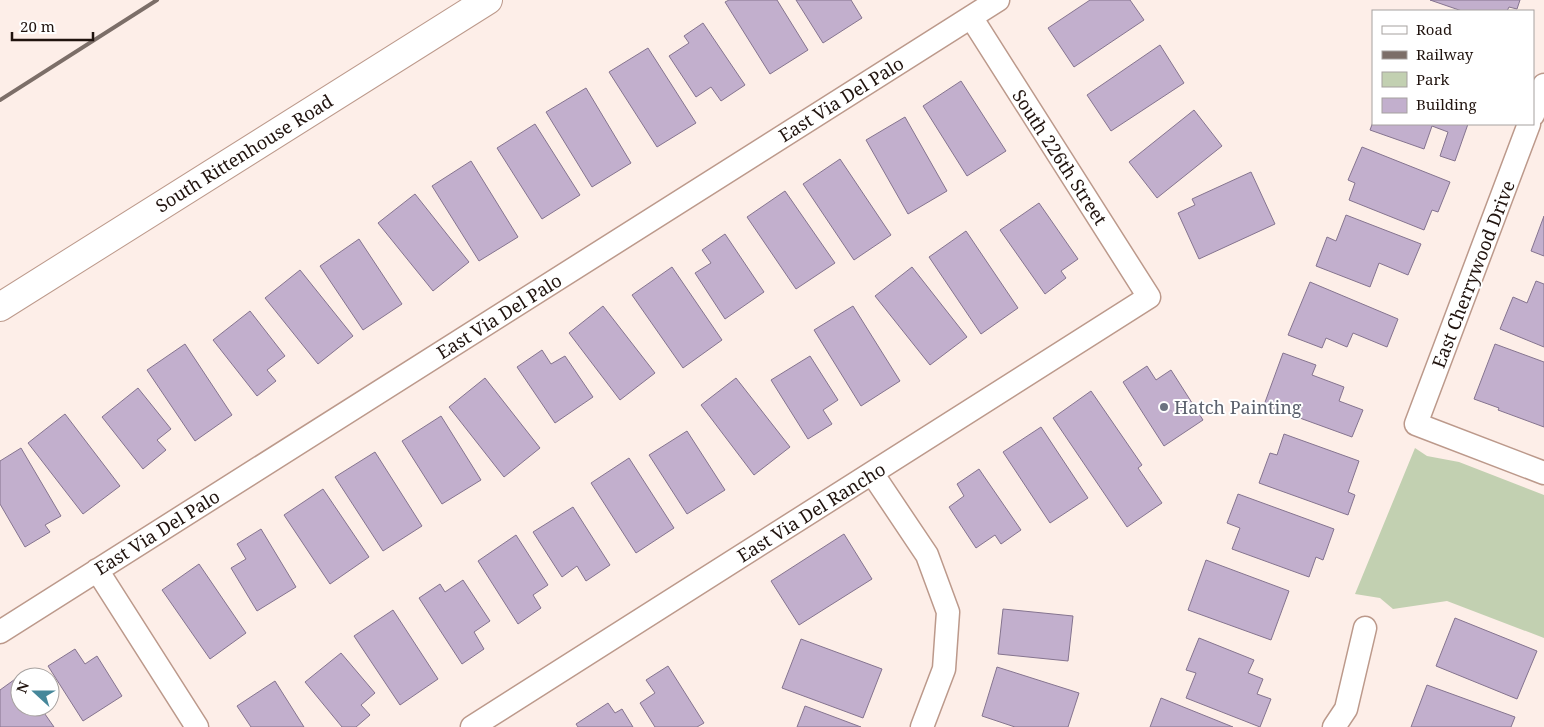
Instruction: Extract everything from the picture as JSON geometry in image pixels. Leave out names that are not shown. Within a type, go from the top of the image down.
[{"type":"main road","name":"South Rittenhouse Road","points":[[0,307],[488,0]]},
{"type":"street","name":"East Via Del Palo","points":[[0,632],[998,0]]},
{"type":"street","name":"South 226th Street","points":[[971,17],[1149,297]]},
{"type":"street","points":[[1534,112],[1544,85]]},
{"type":"street","name":"East Cherrywood Drive","points":[[1529,125],[1416,424],[1544,473]]},
{"type":"street","name":"East Via Del Rancho","points":[[472,727],[1149,297]]},
{"type":"street","points":[[872,474],[927,555],[948,612],[944,669],[922,727]]},
{"type":"street","points":[[97,570],[197,727]]},
{"type":"street","points":[[1334,727],[1346,709],[1365,628]]},
{"type":"green space","points":[[1415,448],[1427,456],[1459,462],[1544,495],[1544,638],[1447,601],[1393,609],[1380,598],[1355,594]]},
{"type":"building","points":[[729,0],[777,0],[808,50],[770,74],[725,2]]},
{"type":"building","points":[[796,0],[851,0],[862,18],[823,43]]},
{"type":"building","points":[[1090,0],[1130,0],[1144,20],[1074,67],[1048,28]]},
{"type":"building","points":[[1430,0],[1520,0],[1517,9],[1509,7],[1508,10],[1459,10]]},
{"type":"building","points":[[703,23],[745,85],[721,101],[711,87],[696,97],[669,56],[689,43],[684,36]]},
{"type":"building","points":[[1160,45],[1184,83],[1111,131],[1087,95]]},
{"type":"building","points":[[648,48],[696,123],[657,147],[609,72]]},
{"type":"building","points":[[961,81],[1006,151],[967,176],[923,106]]},
{"type":"building","points":[[586,88],[631,163],[592,187],[546,112]]},
{"type":"building","points":[[1194,110],[1222,146],[1157,198],[1129,162]]},
{"type":"building","points":[[905,117],[947,191],[908,214],[866,140]]},
{"type":"building","points":[[535,124],[580,195],[542,219],[497,148]]},
{"type":"building","points":[[1372,125],[1468,125],[1455,161],[1440,156],[1448,132],[1432,126],[1424,149],[1370,130]]},
{"type":"building","points":[[1362,147],[1450,182],[1438,212],[1432,210],[1424,230],[1349,200],[1355,183],[1348,180]]},
{"type":"building","points":[[840,159],[891,235],[854,260],[803,184]]},
{"type":"building","points":[[471,161],[518,237],[479,261],[432,186]]},
{"type":"building","points":[[1251,172],[1275,224],[1199,259],[1178,213],[1195,205],[1192,199]]},
{"type":"building","points":[[785,191],[835,263],[796,289],[747,217]]},
{"type":"building","points":[[415,194],[469,262],[433,291],[378,223]]},
{"type":"building","points":[[1039,203],[1078,259],[1061,271],[1066,278],[1045,294],[1000,230]]},
{"type":"building","points":[[1346,215],[1421,244],[1408,275],[1379,263],[1370,287],[1316,266],[1327,237],[1336,241]]},
{"type":"building","points":[[1544,216],[1544,256],[1531,251]]},
{"type":"building","points":[[966,231],[1018,308],[981,334],[929,257]]},
{"type":"building","points":[[725,234],[764,292],[725,319],[695,273],[711,263],[702,250]]},
{"type":"building","points":[[359,239],[402,304],[363,330],[320,266]]},
{"type":"building","points":[[672,267],[722,340],[683,368],[632,295]]},
{"type":"building","points":[[912,267],[967,337],[930,365],[875,296]]},
{"type":"building","points":[[300,270],[353,336],[318,364],[265,298]]},
{"type":"building","points":[[1536,281],[1544,284],[1544,347],[1500,329],[1513,297],[1527,303]]},
{"type":"building","points":[[1310,282],[1398,319],[1387,347],[1353,333],[1347,347],[1326,338],[1322,348],[1288,335]]},
{"type":"building","points":[[603,306],[655,373],[620,400],[569,333]]},
{"type":"building","points":[[853,306],[900,381],[861,406],[814,330]]},
{"type":"building","points":[[250,311],[285,356],[267,370],[276,381],[257,396],[213,340]]},
{"type":"building","points":[[185,344],[232,415],[195,441],[147,370]]},
{"type":"building","points":[[1495,344],[1544,362],[1544,427],[1474,399]]},
{"type":"building","points":[[542,350],[551,364],[565,356],[593,397],[555,423],[517,367]]},
{"type":"building","points":[[1283,353],[1316,365],[1312,375],[1344,387],[1339,401],[1363,410],[1352,437],[1264,405]]},
{"type":"building","points":[[810,356],[838,400],[823,410],[832,424],[808,439],[771,380]]},
{"type":"building","points":[[1147,366],[1156,380],[1171,370],[1203,420],[1164,446],[1123,382]]},
{"type":"building","points":[[485,378],[540,448],[504,477],[449,407]]},
{"type":"building","points":[[736,378],[790,447],[754,475],[701,405]]},
{"type":"building","points":[[138,388],[171,429],[157,440],[166,450],[143,469],[102,417]]},
{"type":"building","points":[[1091,391],[1142,465],[1138,468],[1162,503],[1127,527],[1053,418]]},
{"type":"building","points":[[65,414],[120,486],[83,514],[28,443]]},
{"type":"building","points":[[441,416],[481,480],[442,504],[402,441]]},
{"type":"building","points":[[1041,427],[1088,498],[1050,523],[1003,452]]},
{"type":"building","points":[[687,431],[725,490],[687,514],[649,455]]},
{"type":"building","points":[[1284,434],[1359,461],[1348,492],[1355,495],[1348,515],[1259,483],[1270,453],[1277,455]]},
{"type":"building","points":[[21,448],[61,516],[45,525],[50,532],[25,547],[0,504],[0,461]]},
{"type":"building","points":[[375,452],[422,526],[383,551],[335,477]]},
{"type":"building","points":[[629,458],[674,528],[636,553],[591,483]]},
{"type":"building","points":[[979,469],[1021,530],[1001,544],[995,535],[976,548],[949,507],[964,496],[957,484]]},
{"type":"building","points":[[323,489],[369,557],[330,584],[284,515]]},
{"type":"building","points":[[1238,494],[1334,529],[1323,560],[1316,557],[1309,577],[1232,549],[1240,528],[1227,523]]},
{"type":"building","points":[[573,507],[610,565],[586,581],[577,566],[562,577],[533,532]]},
{"type":"building","points":[[261,529],[296,587],[257,611],[231,568],[246,559],[237,544]]},
{"type":"building","points":[[844,534],[872,579],[799,625],[771,581]]},
{"type":"building","points":[[516,535],[548,585],[533,595],[541,608],[518,624],[478,561]]},
{"type":"building","points":[[1206,560],[1289,591],[1271,640],[1188,610]]},
{"type":"building","points":[[199,564],[246,633],[210,659],[162,590]]},
{"type":"building","points":[[463,580],[490,621],[474,632],[484,649],[462,664],[419,598],[440,584],[445,592]]},
{"type":"building","points":[[1003,609],[1073,616],[1068,661],[998,654]]},
{"type":"building","points":[[393,610],[438,679],[400,705],[354,636]]},
{"type":"building","points":[[1455,618],[1537,651],[1517,699],[1436,666]]},
{"type":"building","points":[[1199,638],[1254,660],[1248,673],[1263,679],[1257,694],[1271,699],[1260,727],[1186,698],[1196,673],[1186,670]]},
{"type":"building","points":[[801,639],[882,669],[863,718],[782,688]]},
{"type":"building","points":[[75,649],[85,664],[97,656],[122,696],[83,721],[60,685],[60,667],[48,666]]},
{"type":"building","points":[[341,653],[375,693],[361,705],[370,715],[356,727],[342,727],[305,682]]},
{"type":"building","points":[[668,666],[704,723],[697,727],[655,727],[640,703],[655,693],[646,680]]},
{"type":"building","points":[[997,667],[1079,693],[1068,727],[1015,727],[982,716]]},
{"type":"building","points":[[275,681],[304,727],[251,727],[237,706]]},
{"type":"building","points":[[10,683],[10,717],[47,717],[54,727],[0,727],[0,690]]},
{"type":"building","points":[[1427,685],[1515,717],[1511,727],[1411,727]]},
{"type":"building","points":[[1161,698],[1233,727],[1150,727]]},
{"type":"building","points":[[608,703],[615,713],[622,709],[633,727],[578,727],[576,724]]},
{"type":"building","points":[[805,706],[861,727],[797,727]]},
{"type":"railway","points":[[0,100],[157,0]]},
{"type":"place","name":"Hatch Painting","points":[[1164,407]]}]
